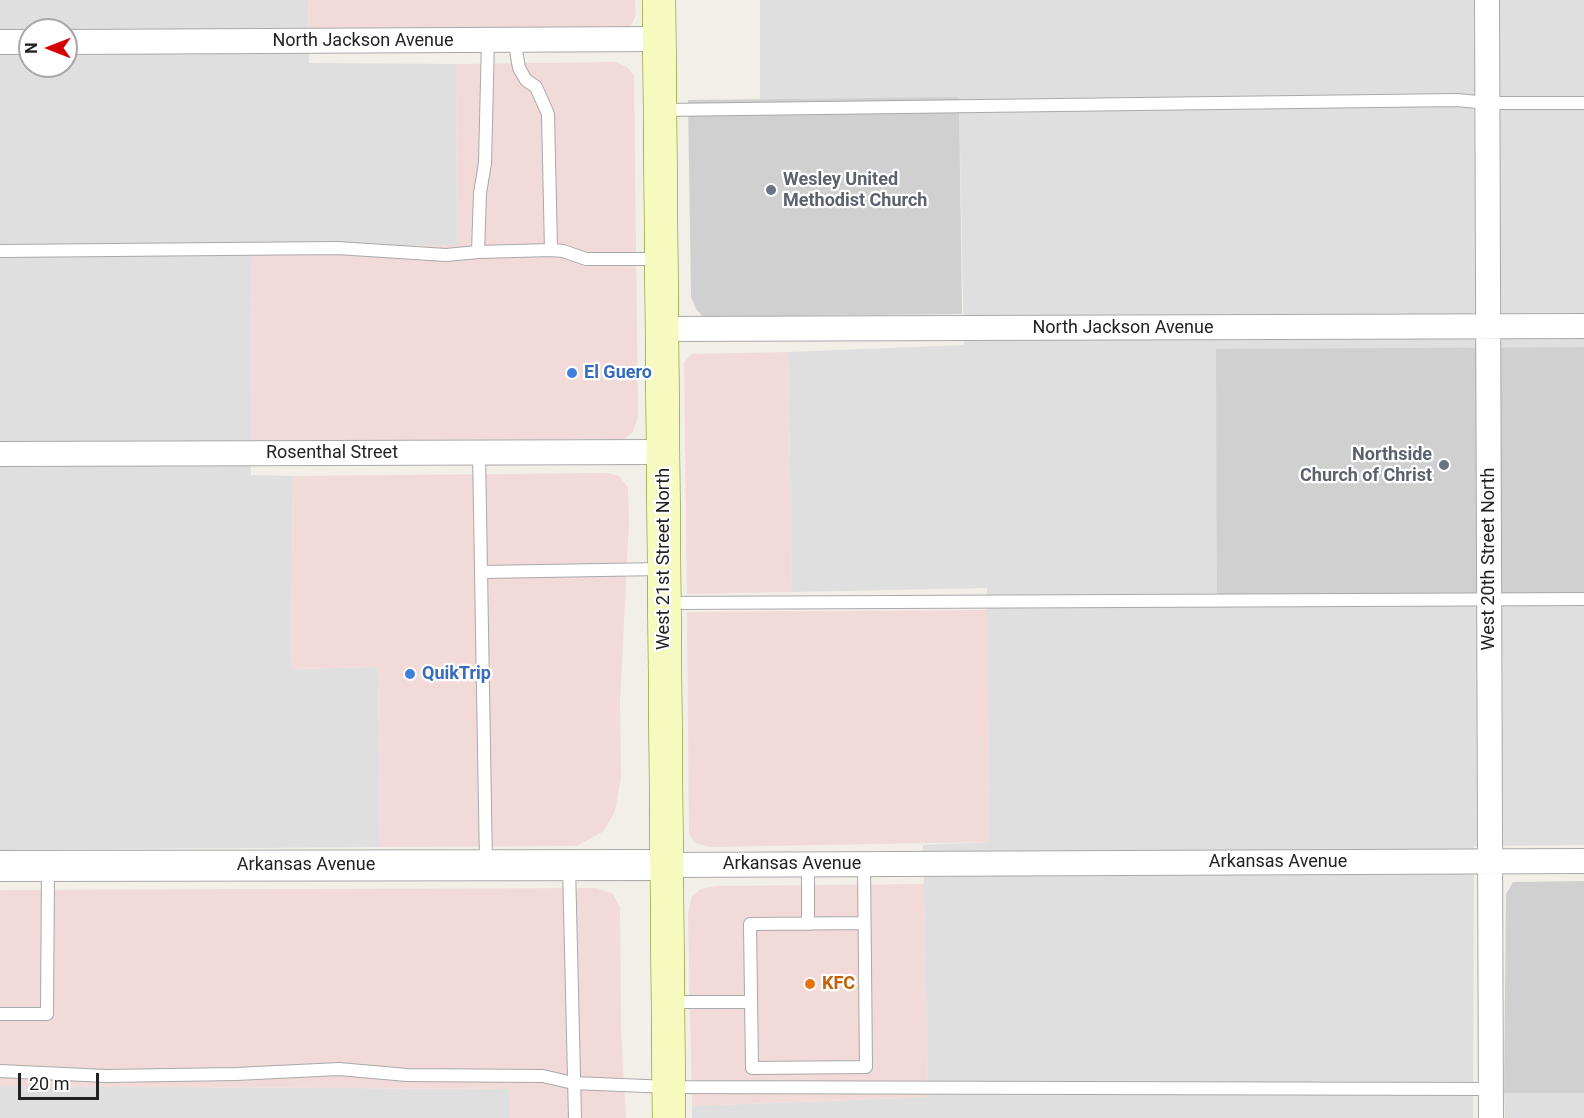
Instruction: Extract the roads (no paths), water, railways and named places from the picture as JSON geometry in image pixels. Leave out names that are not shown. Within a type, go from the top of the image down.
[{"type":"main road","name":"West 21st Street North","points":[[659,0],[669,1102]]},
{"type":"street","name":"West 20th Street North","points":[[1487,0],[1491,1118]]},
{"type":"street","name":"North Jackson Avenue","points":[[78,42],[660,39]]},
{"type":"street","points":[[0,42],[18,42]]},
{"type":"street","name":"North Jackson Avenue","points":[[663,329],[1584,326]]},
{"type":"street","name":"Rosenthal Street","points":[[0,454],[663,452]]},
{"type":"street","name":"Arkansas Avenue","points":[[0,866],[1584,861]]},
{"type":"lane","points":[[514,39],[519,68],[526,80],[536,87],[548,114],[551,250]]},
{"type":"lane","points":[[478,252],[480,193],[485,164],[488,40]]},
{"type":"lane","points":[[661,110],[1457,100],[1488,103],[1584,103]]},
{"type":"lane","points":[[0,251],[216,251],[337,248],[446,255],[551,250],[563,251],[586,259],[662,260]]},
{"type":"lane","points":[[479,453],[486,865]]},
{"type":"lane","points":[[480,572],[663,569]]},
{"type":"lane","points":[[663,603],[1584,599]]},
{"type":"lane","points":[[808,864],[808,924]]},
{"type":"lane","points":[[864,864],[866,1067],[752,1068],[750,924],[864,923]]},
{"type":"lane","points":[[569,865],[575,1118]]},
{"type":"lane","points":[[0,1014],[47,1014],[48,866]]},
{"type":"lane","points":[[668,1002],[751,1002]]},
{"type":"lane","points":[[0,1071],[106,1076],[236,1074],[339,1069],[407,1075],[543,1076],[669,1102],[1491,1089]]},
{"type":"place","name":"Wesley United Methodist Church","points":[[771,190]]},
{"type":"place","name":"El Guero","points":[[572,373]]},
{"type":"place","name":"Northside Church of Christ","points":[[1444,465]]},
{"type":"place","name":"QuikTrip","points":[[410,674]]},
{"type":"place","name":"KFC","points":[[810,984]]}]
